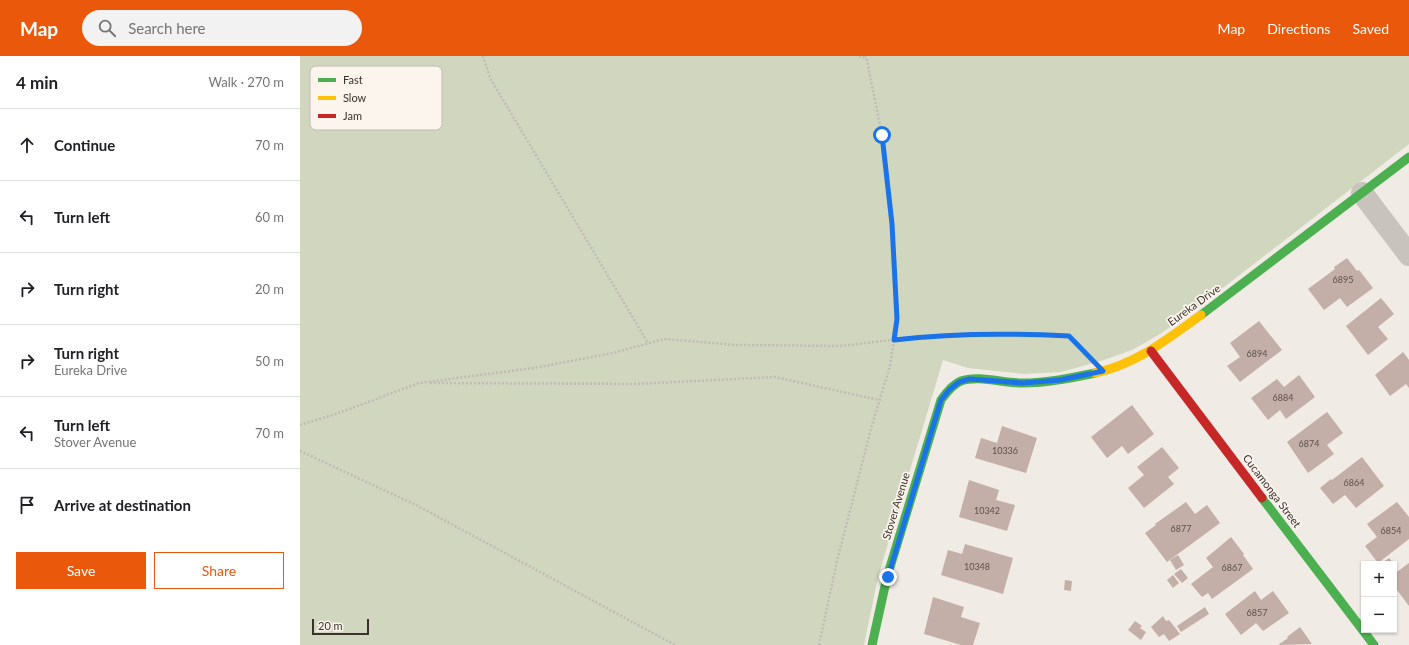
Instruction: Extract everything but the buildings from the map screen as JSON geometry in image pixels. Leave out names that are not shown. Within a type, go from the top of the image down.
[{"type":"street","name":"Eureka Drive","points":[[959,382],[970,379],[1023,383],[1060,380],[1103,371],[1128,362],[1151,351],[1208,311],[1409,157]]},
{"type":"street","points":[[1362,193],[1409,255]]},
{"type":"street","name":"Cucamonga Street","points":[[1151,351],[1374,645]]},
{"type":"street","name":"Stover Avenue","points":[[872,645],[888,577],[941,400],[949,390],[959,382]]},
{"type":"path","points":[[483,56],[490,78],[648,343]]},
{"type":"path","points":[[819,645],[837,561],[872,425],[890,366],[897,319],[892,224],[882,135],[866,57],[859,56]]},
{"type":"path","points":[[300,425],[336,414],[419,383],[534,368],[614,353],[664,339],[736,345],[841,346],[925,336],[1021,333],[1069,336],[1103,371]]},
{"type":"path","points":[[419,383],[636,384],[775,377],[879,400]]},
{"type":"path","points":[[300,451],[418,506],[676,645]]},
{"type":"green space","points":[[300,56],[1409,56],[1409,144],[1202,304],[1160,334],[1132,350],[1104,360],[1061,372],[1024,374],[968,368],[943,360],[878,577],[864,645],[300,645]]},
{"type":"traffic: fast","points":[[1201,315],[1409,157]]},
{"type":"traffic: fast","points":[[872,645],[887,577],[941,400],[945,394],[955,384],[968,379],[1031,383],[1059,380],[1095,373]]},
{"type":"traffic: fast","points":[[1262,498],[1374,645]]},
{"type":"traffic: slow","points":[[1095,373],[1124,364],[1151,350],[1201,315]]},
{"type":"traffic: jam","points":[[1151,351],[1262,498]]},
{"type":"route","points":[[882,135],[892,224],[897,319],[894,340],[925,336],[1021,333],[1069,336],[1103,371],[1060,380],[1023,383],[970,379],[959,382],[949,390],[941,400],[888,577]]}]
